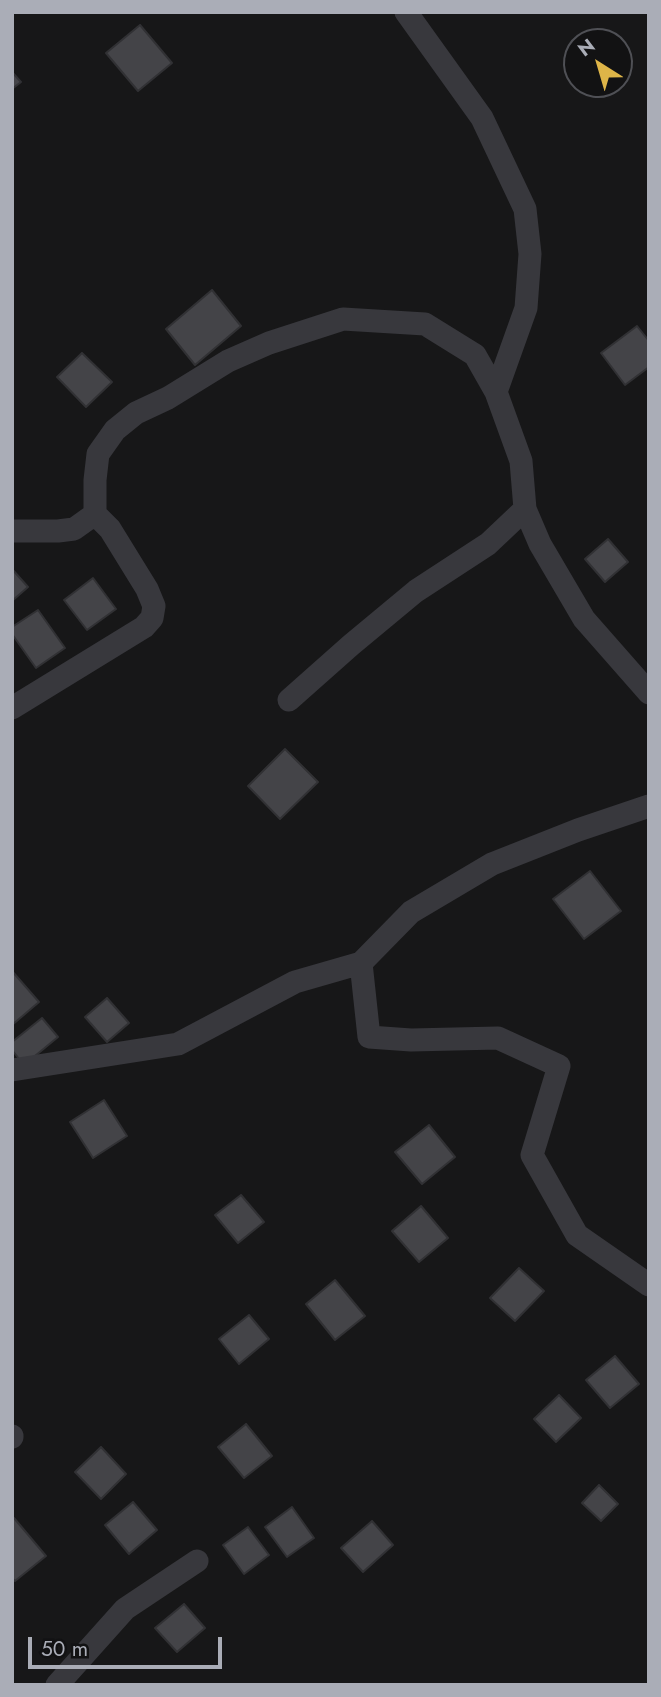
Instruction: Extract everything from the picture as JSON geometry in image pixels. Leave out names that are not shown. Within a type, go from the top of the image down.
[{"type":"street","points":[[405,12],[482,118],[525,209],[530,254],[526,307],[496,392]]},
{"type":"street","points":[[12,708],[144,627],[152,618],[154,606],[147,589],[110,529],[95,514],[98,454],[115,430],[136,413],[169,398],[228,361],[269,343],[343,319],[425,324],[475,355],[496,392],[521,461],[525,509],[540,544],[584,619],[649,693]]},
{"type":"street","points":[[289,700],[416,591],[488,544],[525,509]]},
{"type":"street","points":[[12,531],[74,529],[95,514]]},
{"type":"street","points":[[12,1070],[178,1044],[295,982],[361,963],[411,912],[492,864],[649,806]]},
{"type":"street","points":[[361,963],[369,1037],[411,1040],[498,1038],[559,1066],[532,1155],[577,1235],[649,1285]]},
{"type":"street","points":[[57,1685],[125,1609],[197,1561]]},
{"type":"building","points":[[140,25],[172,63],[138,91],[106,53]]},
{"type":"building","points":[[12,72],[21,82],[12,89]]},
{"type":"building","points":[[212,290],[241,326],[195,365],[166,329]]},
{"type":"building","points":[[637,326],[649,341],[649,367],[625,385],[601,353]]},
{"type":"building","points":[[82,353],[112,382],[86,407],[57,377]]},
{"type":"building","points":[[608,539],[628,562],[605,582],[585,559]]},
{"type":"building","points":[[12,569],[28,587],[12,601]]},
{"type":"building","points":[[93,578],[116,609],[87,630],[64,600]]},
{"type":"building","points":[[38,610],[65,648],[36,668],[12,634],[12,627]]},
{"type":"building","points":[[285,749],[318,782],[280,819],[248,786]]},
{"type":"building","points":[[590,871],[621,911],[584,939],[553,899]]},
{"type":"building","points":[[12,971],[39,1002],[12,1025]]},
{"type":"building","points":[[107,998],[129,1023],[107,1042],[85,1017]]},
{"type":"building","points":[[42,1018],[58,1037],[24,1065],[12,1050],[12,1042]]},
{"type":"building","points":[[104,1100],[127,1136],[93,1158],[70,1122]]},
{"type":"building","points":[[429,1125],[455,1157],[422,1184],[395,1152]]},
{"type":"building","points":[[241,1195],[264,1222],[238,1243],[215,1215]]},
{"type":"building","points":[[421,1206],[448,1238],[419,1262],[392,1231]]},
{"type":"building","points":[[519,1268],[544,1291],[515,1321],[490,1298]]},
{"type":"building","points":[[335,1280],[365,1316],[335,1340],[306,1304]]},
{"type":"building","points":[[249,1315],[269,1339],[239,1364],[219,1339]]},
{"type":"building","points":[[615,1356],[639,1384],[610,1408],[586,1380]]},
{"type":"building","points":[[559,1395],[581,1418],[556,1442],[534,1419]]},
{"type":"building","points":[[246,1424],[272,1456],[244,1478],[218,1447]]},
{"type":"building","points":[[101,1447],[126,1474],[101,1499],[75,1472]]},
{"type":"building","points":[[599,1485],[618,1504],[601,1521],[582,1503]]},
{"type":"building","points":[[133,1502],[157,1530],[129,1554],[105,1525]]},
{"type":"building","points":[[292,1507],[314,1538],[287,1557],[265,1527]]},
{"type":"building","points":[[14,1518],[46,1556],[15,1581],[12,1578]]},
{"type":"building","points":[[372,1521],[393,1545],[363,1572],[341,1548]]},
{"type":"building","points":[[248,1527],[269,1555],[244,1574],[223,1545]]},
{"type":"building","points":[[184,1604],[205,1628],[177,1652],[155,1628]]}]
